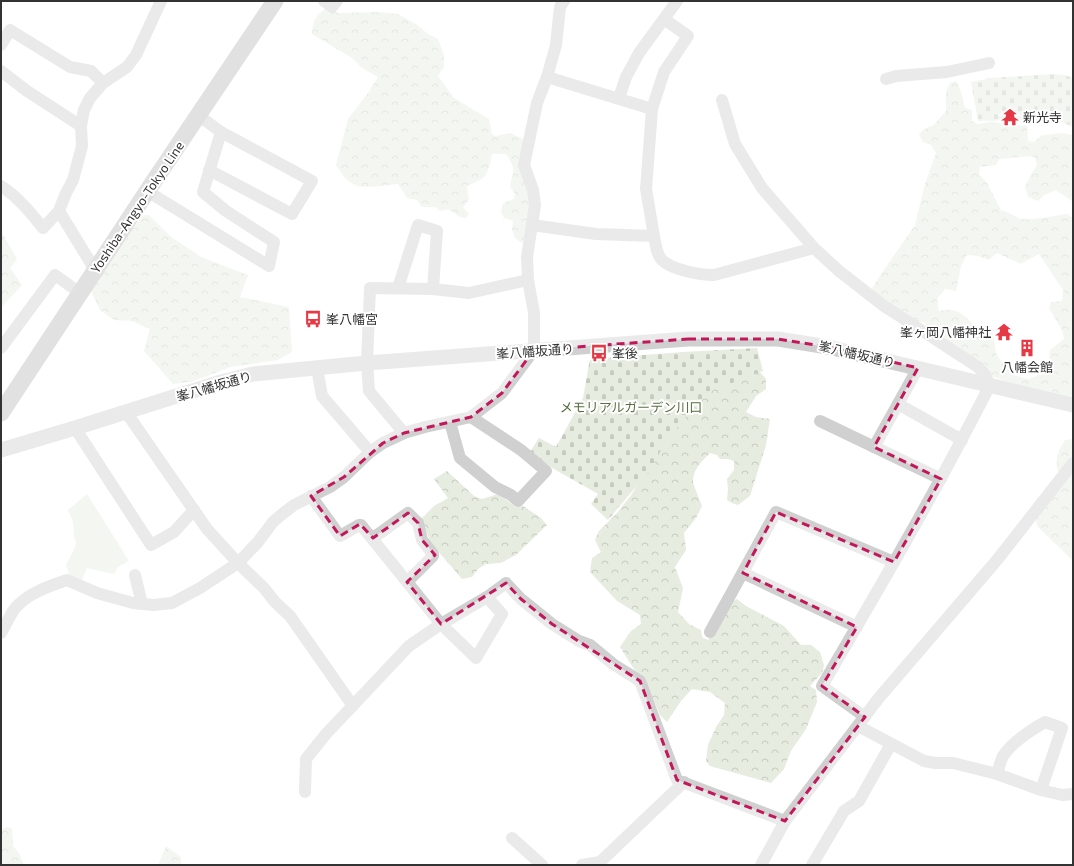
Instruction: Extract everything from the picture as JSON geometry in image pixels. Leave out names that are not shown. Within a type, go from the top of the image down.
[{"type":"main road","name":"Yoshiba-Angyo-Tokyo Line","points":[[4,402],[80,293],[275,1]]},
{"type":"street","points":[[1,186],[12,193],[24,204],[43,228],[59,211],[66,193],[74,180],[80,159],[82,146],[81,126],[84,110],[90,98],[103,83],[127,67],[136,55],[161,1]]},
{"type":"street","points":[[324,1],[332,7],[337,1]]},
{"type":"street","points":[[1,633],[14,610],[25,599],[51,585],[67,580],[97,593],[133,603],[153,606],[172,603],[200,588],[238,563],[258,542],[273,522],[294,505],[330,487],[344,477],[370,452],[383,443],[404,433],[471,417],[502,393],[534,350],[534,313],[528,280],[527,257],[535,205],[533,190],[524,165],[537,103],[547,78],[556,45],[560,7],[564,1]]},
{"type":"street","points":[[619,98],[626,77],[639,53],[677,1]]},
{"type":"street","points":[[664,19],[688,36],[664,72],[652,109],[646,189],[654,236],[658,252],[662,260],[672,266],[702,275],[714,275],[814,248]]},
{"type":"street","points":[[1,45],[10,30],[70,67],[91,71],[103,83]]},
{"type":"street","points":[[886,78],[947,72],[989,63]]},
{"type":"street","points":[[1,71],[27,91],[81,126]]},
{"type":"street","points":[[547,78],[619,98],[652,109]]},
{"type":"street","points":[[722,100],[735,144],[762,188],[814,248],[839,271],[884,306],[978,367],[985,375],[990,385],[941,479],[822,686],[861,721],[892,744],[924,761],[935,763],[952,763],[997,774],[1041,790],[1062,795],[1073,794]]},
{"type":"street","points":[[198,115],[221,132],[312,181],[292,214],[210,170]]},
{"type":"street","points":[[147,191],[269,266],[274,242],[226,211],[203,192],[221,132]]},
{"type":"street","points":[[59,211],[95,270]]},
{"type":"street","points":[[398,288],[418,225],[437,231],[433,289]]},
{"type":"street","points":[[532,225],[596,234],[654,236]]},
{"type":"street","points":[[1,348],[54,276],[80,293]]},
{"type":"street","points":[[404,433],[369,391],[367,363],[370,288],[433,289],[469,293],[528,280]]},
{"type":"street","name":"峯八幡坂通り","points":[[1,450],[235,378],[259,374],[367,363],[688,339],[778,340],[828,347],[1073,405]]},
{"type":"street","points":[[317,368],[322,396],[370,452]]},
{"type":"street","points":[[874,447],[918,368]]},
{"type":"street","points":[[898,404],[962,440]]},
{"type":"street","points":[[126,412],[207,529],[290,616],[353,706]]},
{"type":"street","points":[[450,422],[460,458],[495,487],[511,495],[518,501],[546,471],[521,450],[471,417]]},
{"type":"street","points":[[820,421],[941,479]]},
{"type":"street","points":[[75,428],[151,545],[174,532],[194,510]]},
{"type":"street","points":[[761,865],[785,821],[861,721],[914,656],[997,560],[1073,463]]},
{"type":"street","points":[[311,496],[340,536],[361,525],[441,624],[476,658],[502,614],[487,597]]},
{"type":"street","points":[[710,632],[776,512],[894,562]]},
{"type":"street","points":[[373,538],[408,513],[418,523],[422,540],[434,554],[407,582]]},
{"type":"street","points":[[743,573],[857,627]]},
{"type":"street","points":[[135,575],[142,604]]},
{"type":"street","points":[[305,792],[306,759],[326,734],[409,646],[441,624],[487,597],[506,583],[521,599],[552,624],[579,641],[590,645],[613,664],[640,681],[677,780],[785,821]]},
{"type":"street","points":[[997,774],[1003,757],[1008,750],[1027,732],[1044,722],[1062,728],[1041,790]]},
{"type":"street","points":[[812,865],[844,811],[858,801],[892,744]]},
{"type":"street","points":[[582,865],[600,862],[684,782]]},
{"type":"street","points":[[512,838],[542,865]]},
{"type":"highlighted area","points":[[688,339],[778,339],[828,347],[918,368],[874,447],[941,479],[894,562],[776,512],[743,573],[857,627],[822,686],[865,717],[785,821],[677,780],[640,681],[552,624],[521,599],[506,583],[441,624],[407,582],[435,555],[422,540],[418,523],[408,513],[373,538],[360,524],[340,536],[311,496],[344,477],[383,443],[404,433],[471,417],[502,393],[534,350]]},
{"type":"green space","points":[[328,8],[338,13],[378,12],[398,14],[416,24],[428,34],[438,39],[444,55],[444,67],[438,76],[454,98],[489,119],[492,134],[496,136],[510,133],[525,140],[530,206],[529,219],[522,243],[515,238],[512,229],[513,221],[504,218],[501,212],[503,203],[514,199],[515,194],[510,187],[513,167],[506,154],[492,154],[486,175],[467,186],[469,200],[463,207],[469,214],[466,218],[458,216],[448,210],[440,211],[436,207],[422,207],[417,200],[407,198],[398,184],[364,187],[355,185],[344,176],[336,165],[348,119],[378,77],[362,68],[352,58],[312,34],[313,25],[316,18],[321,12]]},
{"type":"green space","points":[[1053,74],[1065,75],[1073,78],[1073,127],[1057,120],[978,121],[971,82],[991,78]]},
{"type":"green space","points":[[956,81],[961,92],[965,108],[972,110],[972,121],[978,124],[990,122],[1027,126],[1028,141],[1034,142],[1042,135],[1062,133],[1073,135],[1073,202],[1056,190],[1044,195],[1038,201],[1028,197],[1025,187],[1037,165],[1035,157],[1026,156],[999,159],[996,165],[980,167],[979,174],[987,183],[1001,210],[1024,219],[1036,219],[1067,214],[1073,218],[1073,397],[994,377],[928,330],[924,322],[915,322],[885,314],[878,309],[868,296],[877,280],[915,225],[925,184],[936,153],[931,145],[923,142],[919,134],[926,128],[934,125],[946,111],[946,92],[950,83]],"holes":[[[997,253],[1021,264],[1039,254],[1063,290],[1062,301],[1051,302],[1049,308],[1062,330],[1064,339],[1050,350],[1049,360],[1042,374],[1028,379],[1013,375],[997,356],[992,330],[977,327],[965,316],[956,311],[939,311],[937,299],[945,289],[956,291],[961,266],[967,255],[978,256],[989,260]]]},
{"type":"green space","points":[[144,215],[149,215],[170,236],[201,257],[248,275],[240,297],[289,307],[292,352],[278,360],[231,367],[191,382],[173,384],[144,351],[150,329],[132,321],[114,320],[100,310],[91,291],[127,236]]},
{"type":"green space","points":[[1,231],[17,259],[10,268],[22,285],[1,308]]},
{"type":"green space","name":"メモリアルガーデン川口","points":[[757,348],[763,371],[727,385],[718,386],[693,408],[664,444],[651,469],[608,520],[591,504],[598,494],[554,469],[530,452],[539,438],[556,447],[583,398],[590,359]]},
{"type":"green space","points":[[760,372],[766,379],[766,389],[756,396],[746,412],[756,417],[770,419],[766,445],[750,496],[738,505],[727,500],[727,479],[734,470],[734,461],[720,459],[717,455],[710,453],[699,465],[693,477],[693,483],[702,506],[696,518],[684,533],[686,550],[675,567],[683,588],[678,612],[689,624],[701,630],[702,637],[708,640],[728,604],[737,599],[746,606],[784,626],[801,645],[811,645],[820,652],[824,665],[822,673],[810,686],[816,690],[817,702],[806,729],[791,751],[784,769],[771,783],[710,766],[706,761],[708,745],[716,727],[724,715],[725,703],[710,692],[692,689],[681,701],[667,722],[660,715],[653,699],[620,647],[631,631],[641,624],[640,615],[617,601],[590,572],[592,558],[601,552],[595,540],[599,531],[617,513],[632,494],[664,439],[690,407],[715,385]]},
{"type":"green space","points":[[1073,439],[1073,561],[1037,526],[1034,514],[1036,500],[1059,476],[1057,457],[1060,449],[1065,440]]},
{"type":"green space","points":[[447,471],[474,496],[482,499],[498,494],[516,507],[520,504],[541,518],[547,525],[516,555],[500,563],[486,564],[478,569],[472,577],[462,579],[431,543],[421,519],[434,506],[448,498],[434,479]]},
{"type":"green space","points":[[87,494],[129,561],[118,567],[114,574],[87,568],[81,582],[70,576],[66,565],[76,543],[73,522],[68,510]]},
{"type":"green space","points":[[7,827],[12,829],[13,846],[19,853],[24,865],[1,865],[1,830]]},
{"type":"green space","points":[[166,846],[181,857],[181,865],[158,865]]},
{"type":"place","name":"新光寺","points":[[1010,117]]},
{"type":"place","name":"峯八幡宮","points":[[313,319]]},
{"type":"place","name":"峯ヶ岡八幡神社","points":[[1004,332]]},
{"type":"place","name":"八幡会館","points":[[1027,348]]},
{"type":"place","name":"峯後","points":[[599,353]]}]
